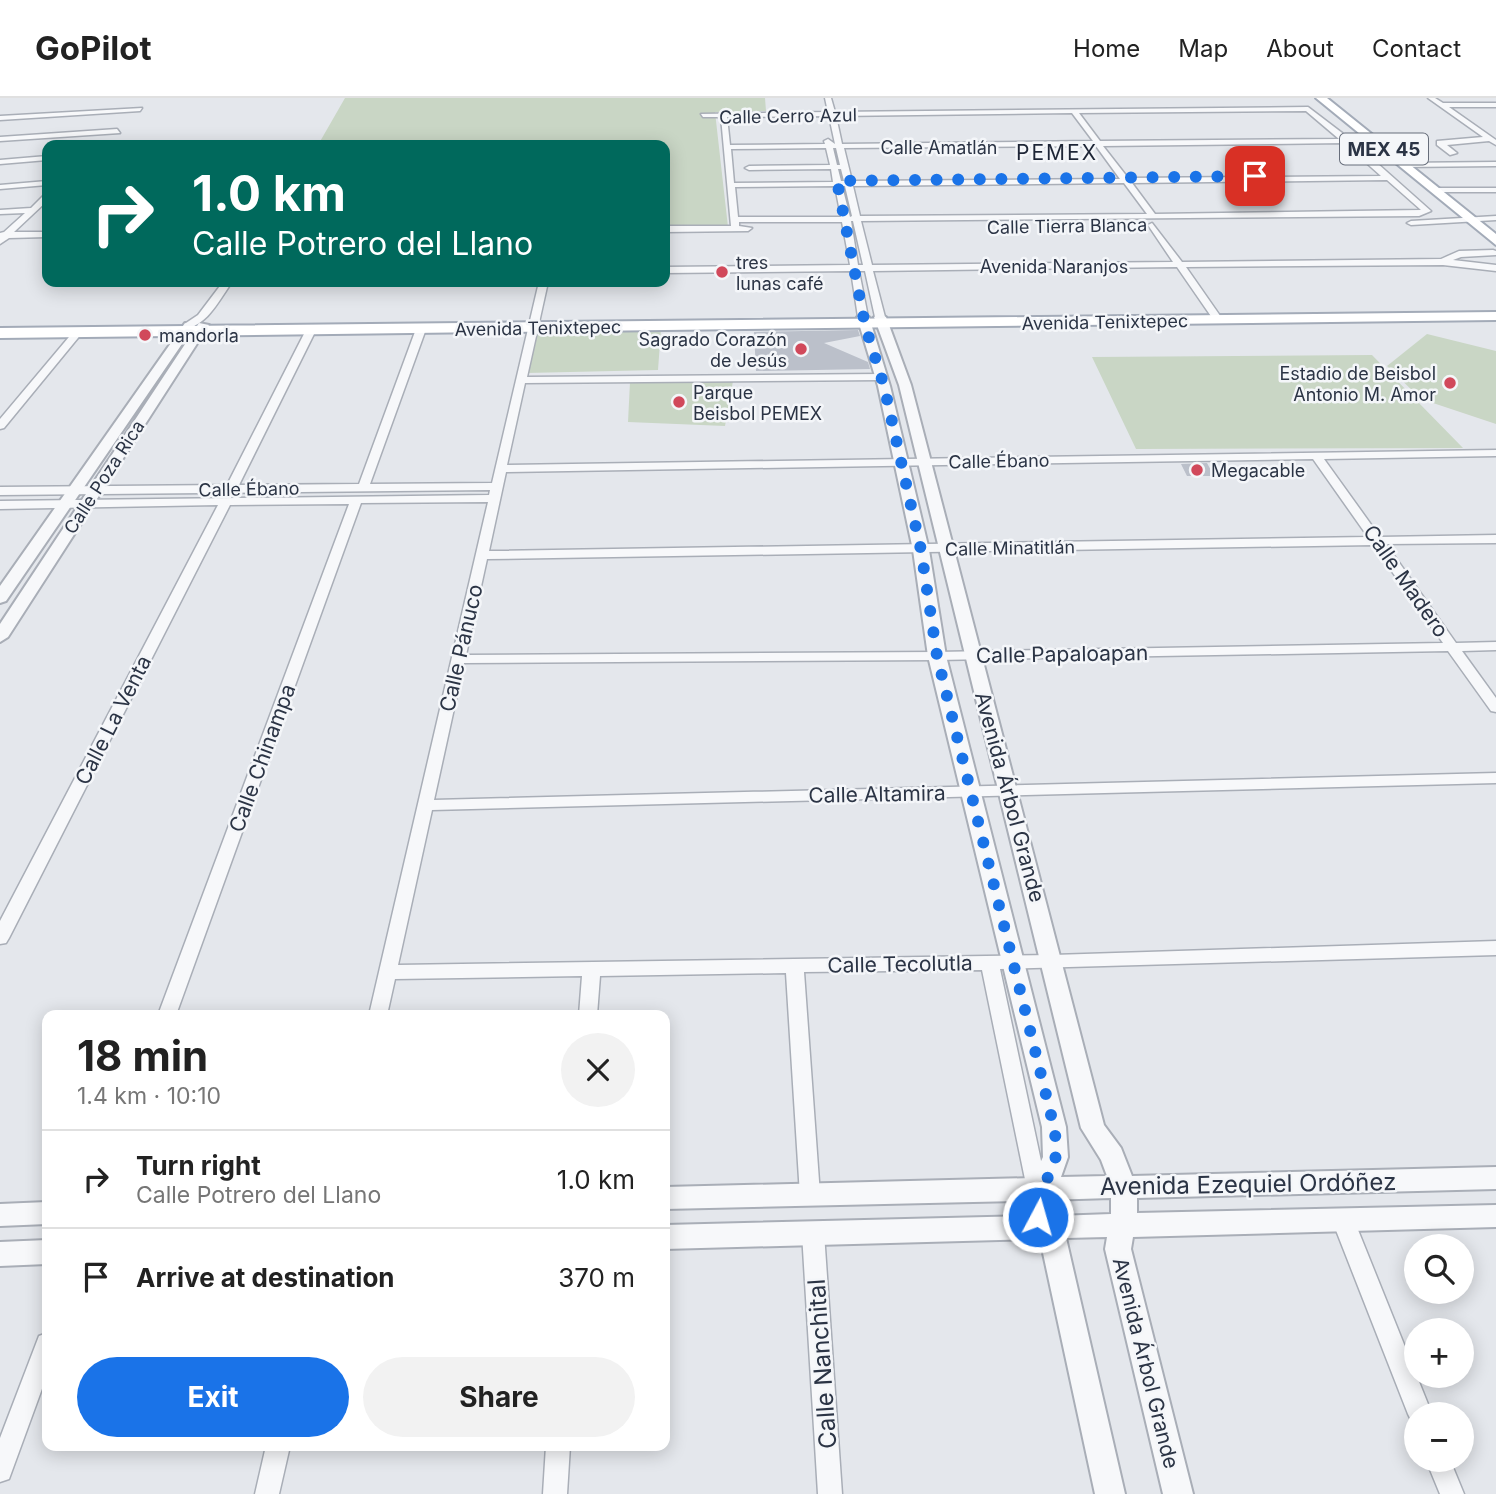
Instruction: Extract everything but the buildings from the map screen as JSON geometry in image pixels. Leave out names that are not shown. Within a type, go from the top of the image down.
[{"type":"main road","name":"MEX 45","points":[[1321,98],[1447,201],[1446,205],[1495,250]]},
{"type":"main road","name":"Avenida Tenixtepec","points":[[0,327],[534,325],[1496,314]]},
{"type":"main road","name":"Avenida Tenixtepec","points":[[0,334],[77,333],[195,326],[311,330],[534,325]]},
{"type":"street","name":"Avenida Árbol Grande","points":[[817,98],[838,182],[855,268],[873,321],[905,385],[972,656],[1054,962],[1093,1128],[1112,1156],[1123,1187],[1125,1210],[1118,1250],[1178,1494]]},
{"type":"street","name":"Avenida Árbol Grande","points":[[828,98],[870,268],[880,374],[921,550],[937,656],[1057,1146],[1051,1173],[1037,1189]]},
{"type":"street","points":[[1431,98],[1493,141]]},
{"type":"street","points":[[1441,105],[1496,104]]},
{"type":"street","name":"Calle Cerro Azul","points":[[777,114],[723,117],[704,115],[777,114],[1310,110],[1348,143]]},
{"type":"street","points":[[0,118],[135,112],[112,134],[0,139]]},
{"type":"street","points":[[1071,112],[1153,221],[1216,317]]},
{"type":"street","points":[[723,117],[734,224]]},
{"type":"street","points":[[102,140],[124,124]]},
{"type":"street","points":[[1453,153],[1440,143],[1493,141]]},
{"type":"street","points":[[860,223],[1142,217],[1153,221],[1426,213],[1427,211],[1348,143]]},
{"type":"street","name":"Calle Amatlán","points":[[727,146],[1348,143]]},
{"type":"street","points":[[0,162],[42,158]]},
{"type":"street","points":[[1403,165],[1496,164]]},
{"type":"street","points":[[1467,165],[1476,172]]},
{"type":"street","points":[[749,168],[846,167]]},
{"type":"street","points":[[730,183],[1388,177]]},
{"type":"street","points":[[1120,179],[1142,217]]},
{"type":"street","points":[[1486,180],[1496,188]]},
{"type":"street","points":[[0,187],[42,186]]},
{"type":"street","points":[[1434,190],[1496,188]]},
{"type":"street","points":[[3,235],[42,191]]},
{"type":"street","points":[[3,235],[42,202]]},
{"type":"street","points":[[0,212],[34,210]]},
{"type":"street","name":"Calle Tierra Blanca","points":[[670,229],[734,224],[1496,218]]},
{"type":"street","points":[[3,235],[42,229]]},
{"type":"street","points":[[3,235],[42,235]]},
{"type":"street","name":"Avenida Naranjos","points":[[1443,262],[1459,254],[1495,250]]},
{"type":"street","name":"Avenida Naranjos","points":[[670,270],[1443,262],[1496,268]]},
{"type":"street","name":"Calle Poza Rica","points":[[0,598],[74,491],[223,287]]},
{"type":"street","name":"Calle Pánuco","points":[[379,1010],[542,287]]},
{"type":"street","name":"Calle Poza Rica","points":[[0,637],[96,490],[195,326]]},
{"type":"street","name":"Calle Chinampa","points":[[169,1010],[421,329]]},
{"type":"street","name":"Calle La Venta","points":[[0,938],[311,330]]},
{"type":"street","points":[[0,426],[77,333]]},
{"type":"street","points":[[522,377],[880,374]]},
{"type":"street","name":"Calle Ébano","points":[[502,469],[1496,453]]},
{"type":"street","name":"Calle Madero","points":[[1315,454],[1496,708]]},
{"type":"street","name":"Calle Ébano","points":[[0,491],[96,490],[228,496]]},
{"type":"street","name":"Calle Ébano","points":[[0,505],[87,504],[228,496],[497,492]]},
{"type":"street","name":"Calle Minatitlán","points":[[482,555],[1496,540]]},
{"type":"street","name":"Calle Papaloapan","points":[[459,659],[972,656],[1496,646]]},
{"type":"street","name":"Calle Altamira","points":[[426,804],[1496,778]]},
{"type":"street","name":"Calle Tecolutla","points":[[389,972],[1054,962],[1496,948]]},
{"type":"street","points":[[989,962],[1037,1189],[1033,1202],[1038,1217],[1050,1227],[1110,1494]]},
{"type":"street","points":[[795,966],[810,1195]]},
{"type":"street","points":[[588,1010],[591,969]]},
{"type":"street","name":"Avenida Ezequiel Ordóñez","points":[[670,1198],[1496,1178]]},
{"type":"street","points":[[0,1214],[42,1213]]},
{"type":"street","name":"Avenida Ezequiel Ordóñez","points":[[670,1237],[1496,1216]]},
{"type":"street","points":[[1343,1220],[1415,1402]]},
{"type":"street","name":"Calle Nanchital","points":[[813,1233],[830,1494]]},
{"type":"street","points":[[0,1254],[42,1252]]},
{"type":"street","points":[[0,1471],[42,1358]]},
{"type":"street","points":[[267,1494],[277,1451]]},
{"type":"street","points":[[555,1494],[558,1451]]},
{"type":"street","points":[[1443,1472],[1452,1494]]},
{"type":"green space","points":[[345,98],[765,98],[766,111],[715,112],[728,227],[670,227],[670,140],[321,140]]},
{"type":"green space","points":[[661,329],[658,370],[526,373],[536,330]]},
{"type":"green space","name":"Estadio de Beisbol Antonio M. Amor","points":[[1427,334],[1496,351],[1496,424],[1421,399],[1387,366]]},
{"type":"green space","points":[[1372,355],[1463,448],[1136,449],[1092,357]]},
{"type":"green space","name":"Parque Beisbol PEMEX","points":[[733,381],[725,426],[628,422],[630,382]]},
{"type":"place","name":"tres lunas café","points":[[722,272]]},
{"type":"place","name":"mandorla","points":[[145,335]]},
{"type":"place","name":"Sagrado Corazón de Jesús","points":[[801,349]]},
{"type":"place","name":"Estadio de Beisbol Antonio M. Amor","points":[[1450,383]]},
{"type":"place","name":"Parque Beisbol PEMEX","points":[[679,402]]},
{"type":"place","name":"Megacable","points":[[1197,470]]},
{"type":"district","name":"PEMEX","points":[[1057,152]]},
{"type":"route","points":[[1038,1217],[1033,1202],[1037,1189],[1047,1181],[1054,1164],[1057,1146],[1054,1127],[937,656],[921,550],[884,386],[865,325],[837,181],[1255,176]]}]
